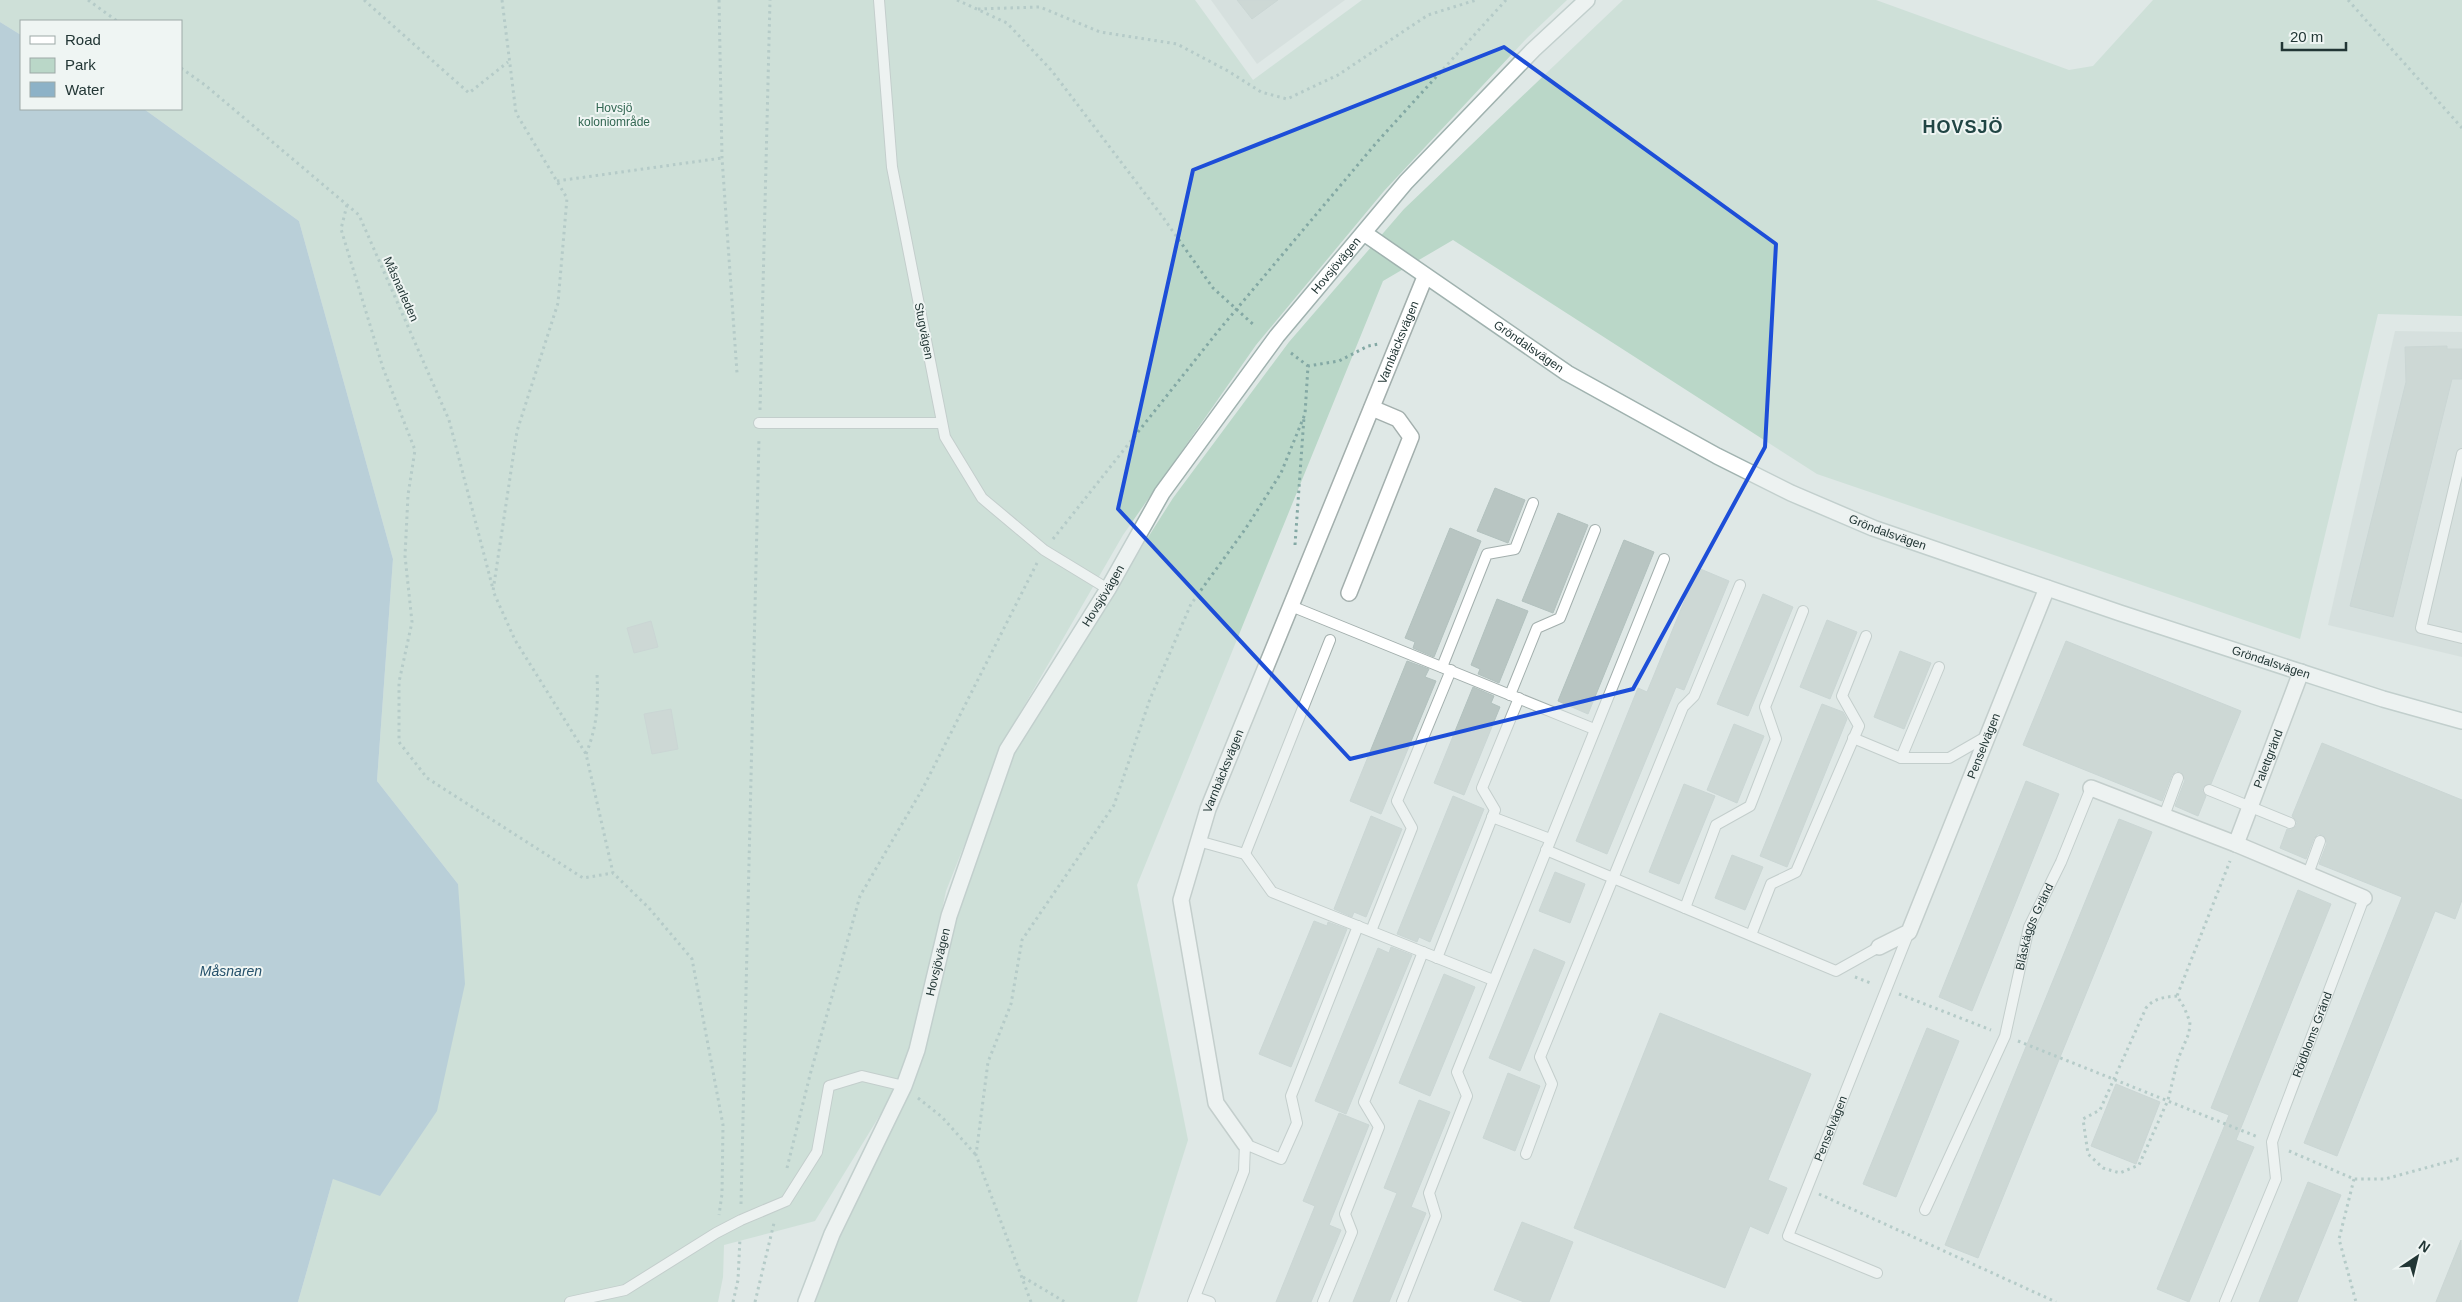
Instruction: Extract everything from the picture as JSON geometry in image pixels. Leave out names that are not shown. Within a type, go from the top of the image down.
[{"type":"street","name":"Hovsjövägen","points":[[806,1302],[832,1234],[904,1086],[917,1050],[949,916],[1007,750],[1108,589],[1162,493],[1277,336],[1406,182],[1519,64],[1587,0]]},
{"type":"street","name":"Gröndalsvägen","points":[[1364,233],[1567,373],[1717,456],[1791,493],[1873,528],[2047,588],[2383,699],[2462,721]]},
{"type":"street","name":"Varnbäcksvägen","points":[[1245,1144],[1216,1103],[1181,900],[1208,809],[1425,276]]},
{"type":"street","points":[[1349,594],[1411,437],[1398,419],[1372,408]]},
{"type":"street","name":"Penselvägen","points":[[1910,932],[2047,588]]},
{"type":"street","name":"Palettgränd","points":[[2236,844],[2301,672]]},
{"type":"street","name":"Blåskäggs Gränd","points":[[2091,788],[2236,844]]},
{"type":"street","name":"Rödbloms Gränd","points":[[2236,844],[2364,898]]},
{"type":"street","points":[[1879,947],[1910,932]]},
{"type":"lane","name":"Stugvägen","points":[[879,0],[892,167],[945,437],[982,498],[1044,550],[1108,589]]},
{"type":"lane","points":[[759,423],[854,421],[941,423]]},
{"type":"lane","points":[[2462,454],[2421,628],[2462,638]]},
{"type":"lane","points":[[1371,931],[1412,828],[1397,801],[1487,554],[1515,549],[1533,504]]},
{"type":"lane","points":[[1437,958],[1495,810],[1482,788],[1537,628],[1560,618],[1596,530]]},
{"type":"lane","points":[[1402,1302],[1436,1216],[1429,1193],[1467,1096],[1457,1072],[1664,558]]},
{"type":"lane","points":[[1526,1154],[1552,1084],[1540,1057],[1683,707],[1694,696],[1740,585]]},
{"type":"lane","points":[[1291,606],[1594,729]]},
{"type":"lane","points":[[1684,908],[1716,825],[1750,806],[1776,739],[1765,707],[1803,611]]},
{"type":"lane","points":[[1751,935],[1771,884],[1796,872],[1858,726],[1842,696],[1866,636]]},
{"type":"lane","points":[[1246,854],[1330,640]]},
{"type":"lane","points":[[1902,758],[1939,667]]},
{"type":"lane","points":[[1853,738],[1902,758],[1950,758],[1989,734]]},
{"type":"lane","points":[[2164,816],[2178,778]]},
{"type":"lane","name":"Blåskäggs Gränd","points":[[1925,1210],[2006,1036],[2029,927],[2061,862],[2091,788]]},
{"type":"lane","points":[[2209,790],[2290,823]]},
{"type":"lane","points":[[1492,817],[1550,839]]},
{"type":"lane","points":[[1198,841],[1246,854],[1272,892],[1493,980]]},
{"type":"lane","points":[[2308,874],[2320,841]]},
{"type":"lane","points":[[1546,850],[1836,971],[1879,947]]},
{"type":"lane","name":"Rödbloms Gränd","points":[[2225,1302],[2276,1179],[2272,1142],[2364,898]]},
{"type":"lane","points":[[1210,1302],[1194,1299],[1244,1171],[1245,1144],[1281,1159],[1297,1123],[1290,1096],[1358,926]]},
{"type":"lane","name":"Penselvägen","points":[[1877,1273],[1788,1236],[1910,932]]},
{"type":"lane","points":[[1323,1302],[1352,1232],[1345,1214],[1379,1127],[1364,1102],[1423,952]]},
{"type":"lane","points":[[570,1302],[626,1290],[716,1233],[786,1201],[816,1152],[829,1086],[862,1076],[904,1086]]},
{"type":"path","points":[[88,0],[116,20]]},
{"type":"path","points":[[364,0],[469,93],[508,62]]},
{"type":"path","points":[[493,591],[517,431],[558,303],[567,198],[516,113],[508,62],[502,0]]},
{"type":"path","points":[[719,0],[722,158],[737,373]]},
{"type":"path","points":[[733,1302],[738,1280],[741,1220],[770,0]]},
{"type":"path","points":[[957,0],[1007,23],[1052,71],[1162,216],[1213,288],[1236,311],[1255,326]]},
{"type":"path","points":[[978,9],[1040,7],[1100,32],[1176,44],[1228,71],[1261,92],[1288,99],[1338,75],[1428,16],[1476,0]]},
{"type":"path","points":[[755,1302],[810,1075],[860,896],[923,788],[1044,550],[1236,311],[1377,142],[1506,0]]},
{"type":"path","points":[[2348,0],[2462,128]]},
{"type":"path","name":"Måsnarleden","points":[[182,69],[359,215],[449,420],[493,591],[515,640],[586,754]]},
{"type":"path","points":[[557,181],[722,158]]},
{"type":"path","points":[[347,205],[341,229],[383,368],[415,450],[408,495],[406,556],[412,622],[399,682],[399,742],[428,778],[583,878],[613,873]]},
{"type":"path","points":[[1290,353],[1308,366],[1339,361],[1368,346],[1400,339]]},
{"type":"path","points":[[1295,548],[1308,366]]},
{"type":"path","points":[[976,1155],[988,1062],[1011,1004],[1022,940],[1114,805],[1150,699],[1191,604],[1246,528],[1281,473],[1304,414]]},
{"type":"path","points":[[597,672],[598,702],[595,731],[586,754],[613,873],[649,908],[692,959],[723,1125],[722,1194],[716,1233]]},
{"type":"path","points":[[2177,996],[2236,844]]},
{"type":"path","points":[[1836,971],[2114,1078],[2272,1142],[2299,1157],[2354,1179],[2385,1179],[2458,1159],[2462,1160]]},
{"type":"path","points":[[2177,996],[2184,1006],[2190,1022],[2189,1033],[2178,1059],[2168,1100],[2140,1165],[2120,1173],[2103,1168],[2088,1154],[2084,1119],[2100,1110],[2146,1008],[2151,1002],[2165,997],[2177,996]]},
{"type":"path","points":[[904,1086],[942,1118],[976,1155],[1031,1302]]},
{"type":"path","points":[[2354,1179],[2339,1239],[2356,1302]]},
{"type":"path","points":[[1807,1189],[2056,1302]]},
{"type":"path","points":[[1023,1277],[1065,1302]]},
{"type":"highlighted area","points":[[1504,47],[1776,244],[1765,447],[1633,689],[1350,759],[1118,509],[1193,170]]},
{"type":"shaded area","points":[[1211,0],[1345,0],[1257,64]]},
{"type":"shaded area","points":[[2395,331],[2462,332],[2462,657],[2328,625]]},
{"type":"green space","name":"Hovsjö koloniområde","points":[[0,0],[1195,0],[1253,80],[1362,0],[1567,0],[1527,38],[1384,191],[1256,345],[1123,535],[1010,730],[946,891],[912,1051],[899,1084],[815,1221],[724,1245],[723,1277],[718,1302],[298,1302],[333,1179],[458,884],[377,781],[393,559],[299,221],[145,110],[182,110],[182,20],[20,20],[20,34],[0,22]]},
{"type":"green space","points":[[1623,0],[1876,0],[2069,70],[2093,66],[2153,0],[2462,0],[2462,316],[2378,314],[2300,639],[1817,474],[1453,240],[1383,281],[1137,885],[1188,1140],[1137,1302],[812,1302],[836,1241],[920,1055],[956,919],[1018,742],[1173,498],[1289,342],[1404,209]]},
{"type":"water","name":"Måsnaren","points":[[0,22],[20,34],[20,110],[145,110],[299,221],[393,559],[377,781],[458,884],[465,984],[437,1111],[380,1196],[333,1179],[298,1302],[0,1302]]},
{"type":"building","points":[[1237,0],[1278,0],[1252,19]]},
{"type":"building","points":[[2447,346],[2447,349],[2462,349],[2462,379],[2452,379],[2393,617],[2350,606],[2406,382],[2405,347]]},
{"type":"building","points":[[1495,488],[1525,500],[1508,543],[1477,531]]},
{"type":"building","points":[[1558,513],[1588,525],[1553,613],[1522,601]]},
{"type":"building","points":[[1450,528],[1481,541],[1434,657],[1413,648],[1415,642],[1405,638]]},
{"type":"building","points":[[1624,540],[1654,552],[1588,714],[1558,701]]},
{"type":"building","points":[[1698,568],[1729,581],[1684,690],[1676,687],[1607,854],[1576,841],[1638,688],[1647,692]]},
{"type":"building","points":[[1763,594],[1793,607],[1748,716],[1717,704]]},
{"type":"building","points":[[1497,599],[1528,611],[1499,683],[1478,674],[1480,669],[1471,665]]},
{"type":"building","points":[[1827,620],[1857,632],[1830,699],[1800,687]]},
{"type":"building","points":[[651,621],[658,647],[634,653],[627,628]]},
{"type":"building","points":[[2066,641],[2241,711],[2211,784],[2203,787],[2202,791],[2206,796],[2198,816],[2175,806],[2185,780],[2181,772],[2176,771],[2172,775],[2162,801],[2023,745]]},
{"type":"building","points":[[1900,651],[1931,663],[1904,729],[1874,717]]},
{"type":"building","points":[[1407,661],[1429,669],[1425,677],[1436,681],[1381,814],[1350,801]]},
{"type":"building","points":[[1473,687],[1494,696],[1491,703],[1500,707],[1464,795],[1434,783]]},
{"type":"building","points":[[1822,704],[1843,712],[1847,719],[1787,867],[1760,856]]},
{"type":"building","points":[[671,709],[678,749],[652,754],[644,714]]},
{"type":"building","points":[[1734,724],[1764,736],[1737,803],[1707,790]]},
{"type":"building","points":[[2322,743],[2462,800],[2462,900],[2455,919],[2435,911],[2337,1156],[2304,1143],[2402,897],[2319,864],[2327,843],[2323,835],[2318,834],[2314,838],[2306,859],[2280,848],[2287,829],[2291,830],[2296,826],[2297,822],[2292,816]]},
{"type":"building","points":[[2026,781],[2059,794],[1972,1011],[1939,997]]},
{"type":"building","points":[[1684,784],[1715,796],[1679,884],[1649,872]]},
{"type":"building","points":[[1453,796],[1484,809],[1430,942],[1419,937],[1417,942],[1397,934]]},
{"type":"building","points":[[1371,816],[1402,829],[1366,917],[1354,912],[1352,917],[1334,909]]},
{"type":"building","points":[[2119,819],[2152,832],[1978,1258],[1945,1245]]},
{"type":"building","points":[[1732,855],[1763,867],[1745,910],[1715,898]]},
{"type":"building","points":[[1555,872],[1585,884],[1570,923],[1539,911]]},
{"type":"building","points":[[2298,890],[2331,904],[2236,1140],[2254,1147],[2189,1302],[2157,1289],[2229,1115],[2211,1108]]},
{"type":"building","points":[[1314,921],[1327,926],[1328,922],[1347,929],[1291,1067],[1259,1054]]},
{"type":"building","points":[[1391,947],[1412,955],[1346,1114],[1315,1101],[1378,948],[1389,953]]},
{"type":"building","points":[[1534,949],[1565,962],[1520,1071],[1489,1058]]},
{"type":"building","points":[[1444,974],[1475,987],[1430,1096],[1399,1083]]},
{"type":"building","points":[[1660,1013],[1811,1074],[1768,1180],[1787,1188],[1768,1234],[1750,1226],[1725,1288],[1574,1228]]},
{"type":"building","points":[[1927,1028],[1959,1041],[1896,1197],[1863,1184]]},
{"type":"building","points":[[1508,1073],[1540,1086],[1515,1151],[1483,1138]]},
{"type":"building","points":[[2116,1084],[2160,1102],[2136,1164],[2091,1146]]},
{"type":"building","points":[[1419,1100],[1450,1112],[1411,1207],[1426,1213],[1389,1302],[1353,1302],[1397,1193],[1384,1188]]},
{"type":"building","points":[[1339,1113],[1369,1125],[1329,1225],[1341,1230],[1311,1302],[1276,1302],[1315,1206],[1303,1201]]},
{"type":"building","points":[[2308,1182],[2341,1195],[2297,1302],[2259,1302]]},
{"type":"building","points":[[1522,1222],[1573,1242],[1549,1302],[1524,1302],[1494,1290]]},
{"type":"building","points":[[2461,1240],[2462,1302],[2436,1302]]},
{"type":"district","name":"HOVSJÖ","points":[[1963,127]]}]
